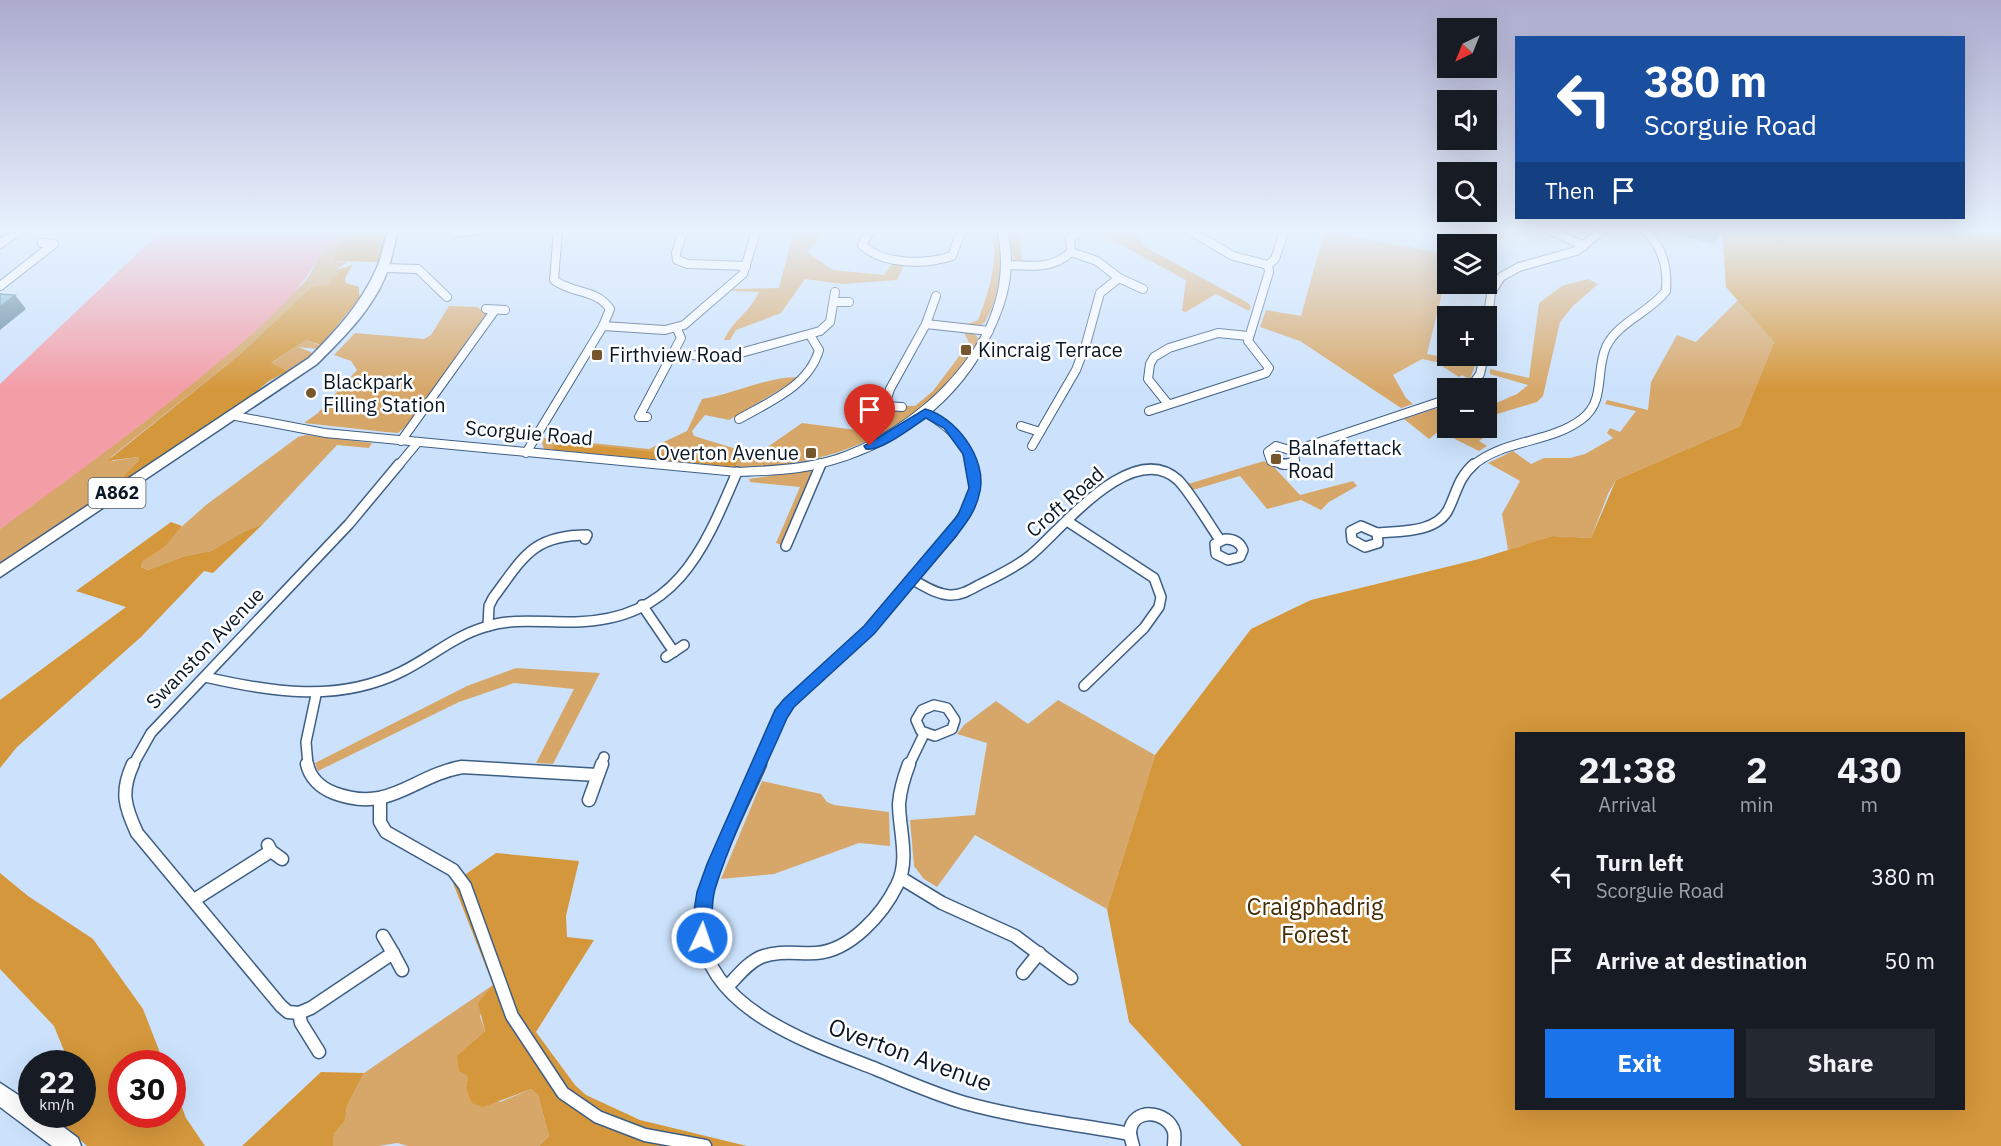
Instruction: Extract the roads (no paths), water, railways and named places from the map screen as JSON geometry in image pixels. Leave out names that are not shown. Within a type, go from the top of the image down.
[{"type":"main road","name":"A862","points":[[0,572],[288,380],[327,348],[365,302],[375,282]]},
{"type":"main road","points":[[0,1094],[70,1146]]},
{"type":"street","points":[[432,282],[447,297]]},
{"type":"street","points":[[526,453],[603,326],[610,309],[608,302],[598,296],[564,287],[558,282]]},
{"type":"street","points":[[603,326],[677,329],[690,321],[734,282]]},
{"type":"street","name":"Scorguie Road","points":[[235,416],[325,433],[737,472],[777,470],[821,463],[878,442],[925,412],[961,379],[989,331],[1004,282]]},
{"type":"street","points":[[1032,446],[1076,370],[1099,297],[1113,282]]},
{"type":"street","points":[[1129,282],[1143,289]]},
{"type":"street","points":[[1149,411],[1266,372],[1269,368],[1252,350],[1248,341],[1266,282]]},
{"type":"street","points":[[1489,306],[1491,293],[1498,282]]},
{"type":"street","points":[[1377,533],[1438,522],[1447,514],[1461,478],[1480,460],[1506,446],[1574,425],[1593,409],[1598,400],[1605,350],[1627,322],[1656,304],[1666,291],[1666,282]]},
{"type":"street","points":[[672,354],[718,358],[810,335],[828,326],[832,317],[835,292]]},
{"type":"street","points":[[880,421],[890,389],[926,324],[936,296]]},
{"type":"street","points":[[834,302],[849,302]]},
{"type":"street","points":[[401,441],[491,309],[505,310]]},
{"type":"street","points":[[926,324],[989,331]]},
{"type":"street","points":[[647,417],[639,417],[681,338],[677,329]]},
{"type":"street","points":[[1168,404],[1148,379],[1150,364],[1154,357],[1169,348],[1218,333],[1248,336]]},
{"type":"street","points":[[739,419],[804,378],[811,371],[816,363],[819,350],[810,335]]},
{"type":"street","points":[[1293,451],[1437,403]]},
{"type":"street","points":[[884,406],[902,407]]},
{"type":"street","points":[[752,411],[762,418]]},
{"type":"street","name":"Overton Avenue","points":[[925,412],[948,426],[969,453],[975,488],[964,518],[869,630],[789,703],[781,714],[706,892],[701,917],[705,957],[743,1004],[796,1038],[945,1096],[978,1106],[1131,1140],[1131,1126],[1141,1115],[1155,1113],[1168,1121],[1173,1128],[1174,1146]]},
{"type":"street","points":[[1021,426],[1040,432]]},
{"type":"street","name":"Swanston Avenue","points":[[299,1013],[288,1012],[281,1006],[137,833],[126,808],[126,784],[134,758],[151,733],[349,524],[418,442]]},
{"type":"street","points":[[786,546],[821,463]]},
{"type":"street","name":"Croft Road","points":[[911,579],[950,595],[965,591],[1022,562],[1100,492],[1128,472],[1156,469],[1177,479],[1220,540]]},
{"type":"street","points":[[205,677],[316,694],[348,691],[401,672],[460,636],[488,626],[526,620],[565,622],[600,619],[642,604],[670,588],[693,562],[737,472]]},
{"type":"street","points":[[1066,521],[1154,578],[1161,597],[1159,607],[1143,627],[1084,686]]},
{"type":"street","points":[[488,626],[489,606],[493,598],[536,545],[551,537],[566,533],[587,535],[585,539]]},
{"type":"street","points":[[642,604],[670,654],[684,645]]},
{"type":"street","points":[[316,694],[307,746],[308,774],[320,788],[334,794],[365,800],[380,799],[450,769],[597,775]]},
{"type":"street","points":[[727,987],[761,957],[829,951],[840,947],[872,918],[893,892],[901,878],[900,798],[902,783],[924,735]]},
{"type":"street","points":[[589,800],[604,758]]},
{"type":"street","points":[[380,799],[380,822],[386,832],[453,870],[465,886],[512,1016],[563,1093],[598,1117],[645,1135],[705,1146]]},
{"type":"street","points":[[194,900],[270,848],[282,860]]},
{"type":"street","points":[[901,878],[942,903],[1015,936],[1040,952],[1071,978]]},
{"type":"street","points":[[383,936],[402,970]]},
{"type":"street","points":[[1023,973],[1040,952]]},
{"type":"street","points":[[319,1052],[301,1023],[299,1013],[311,1008],[393,953]]},
{"type":"place","name":"Kincraig Terrace","points":[[966,350]]},
{"type":"place","name":"Firthview Road","points":[[597,355]]},
{"type":"place","name":"Blackpark Filling Station","points":[[311,393]]},
{"type":"place","name":"Overton Avenue","points":[[811,453]]},
{"type":"place","name":"Balnafettack Road","points":[[1276,459]]},
{"type":"park label","name":"Craigphadrig Forest","points":[[1315,921]]}]
